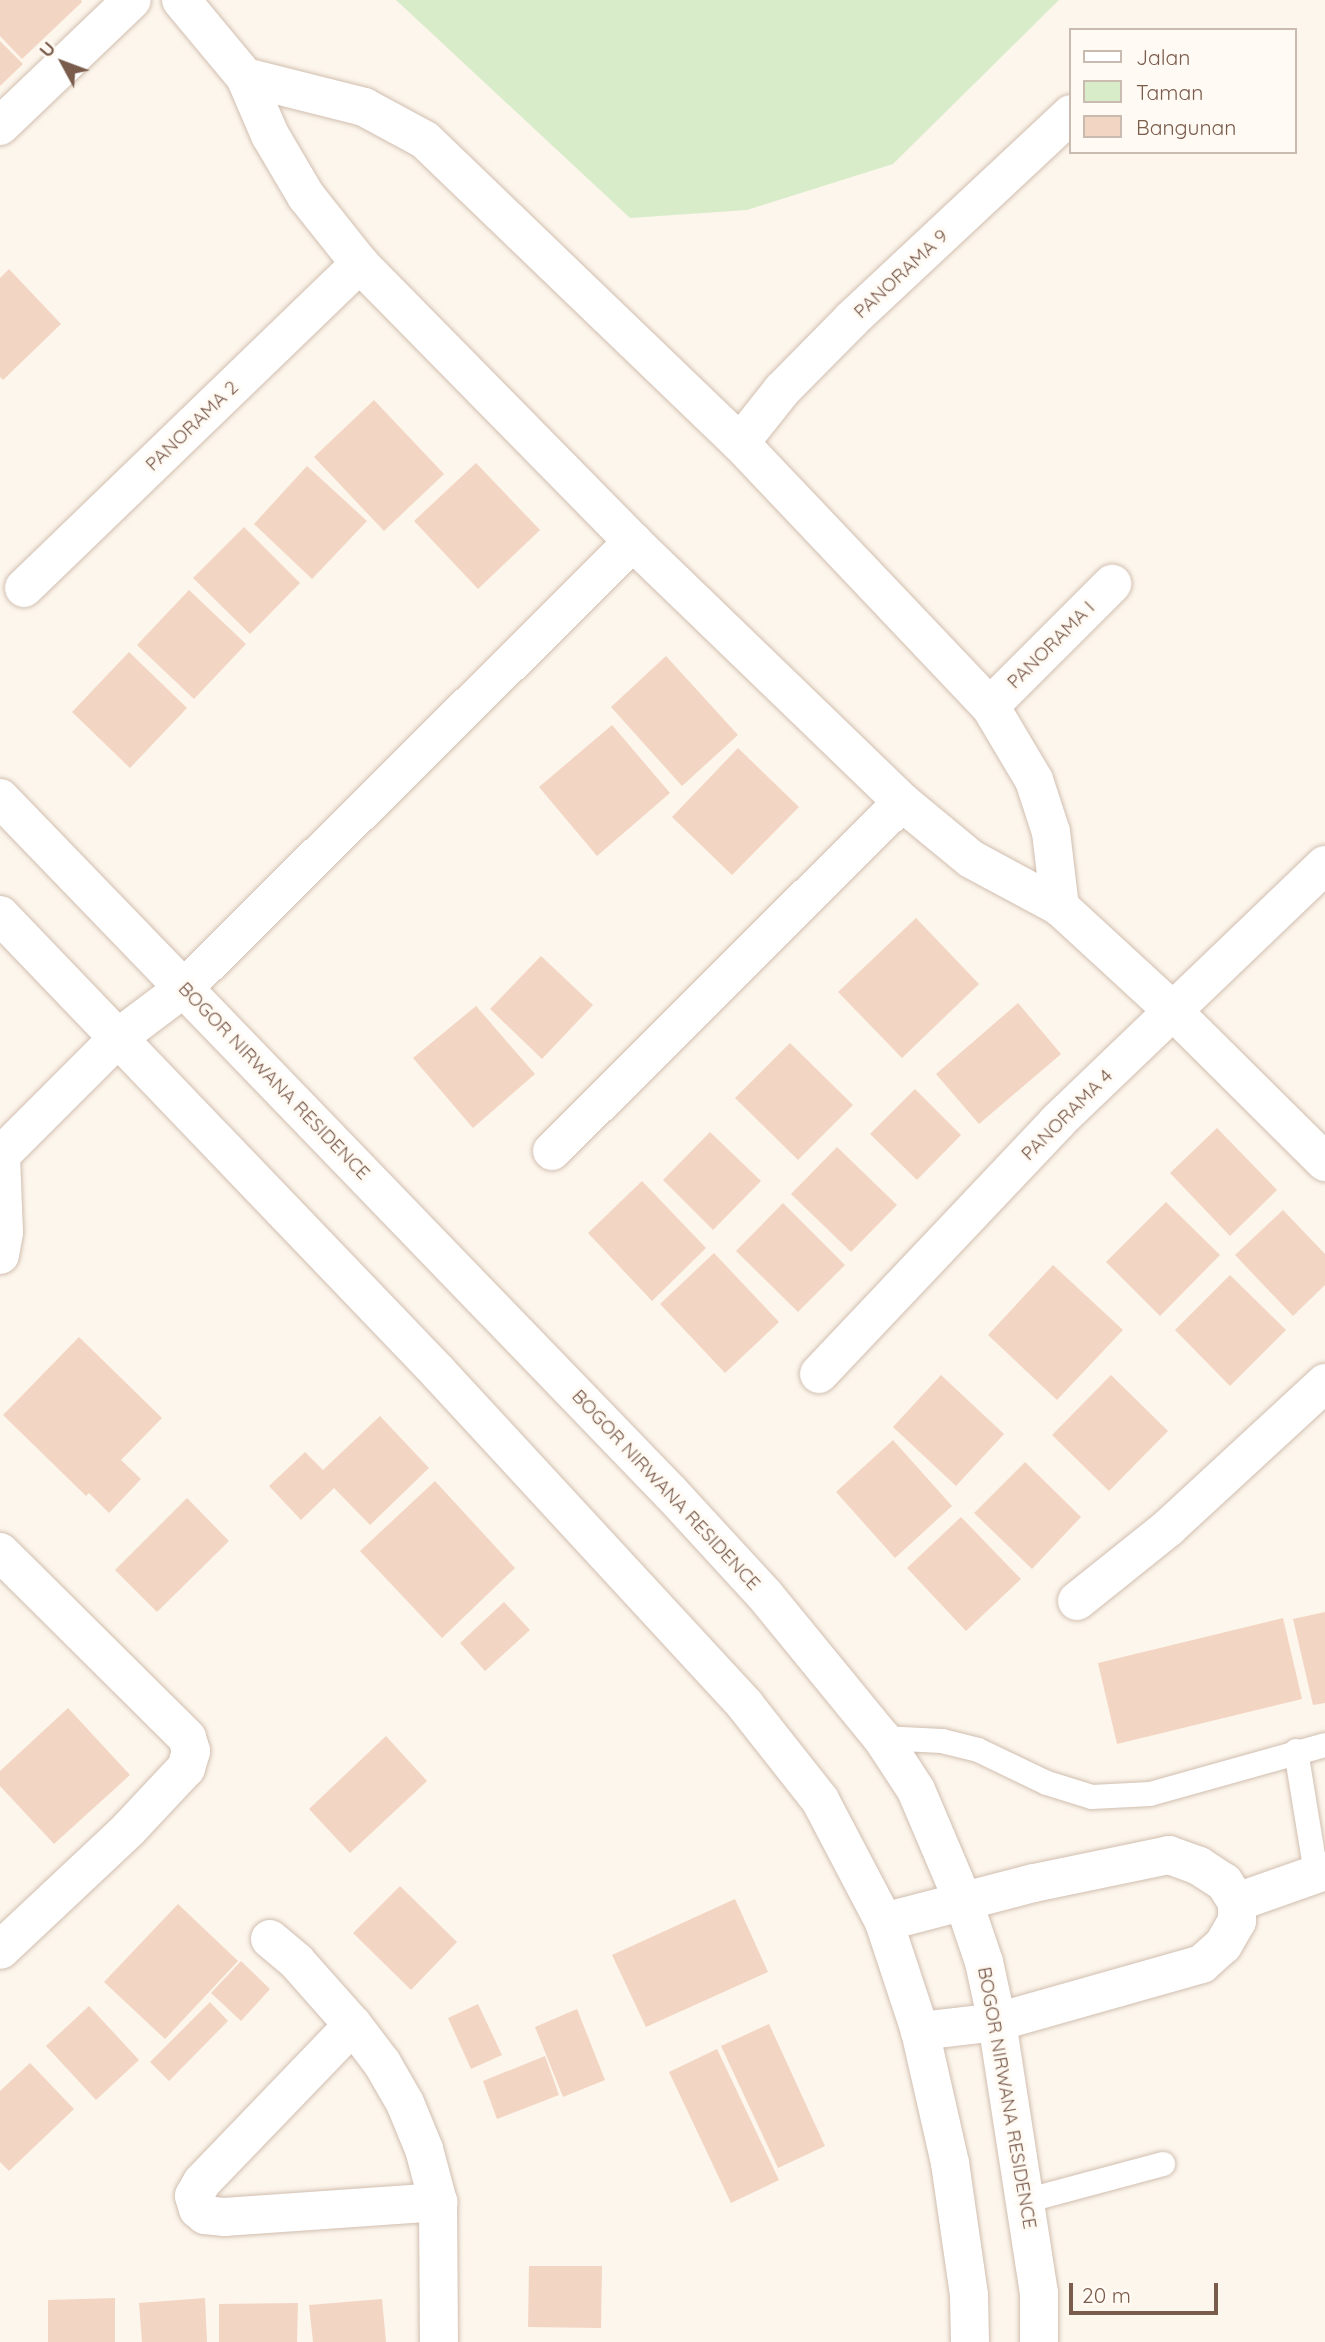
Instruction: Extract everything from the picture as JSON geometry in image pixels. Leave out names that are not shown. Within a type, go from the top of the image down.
[{"type":"street","points":[[0,126],[132,0]]},
{"type":"street","points":[[181,0],[245,76],[270,135],[306,196],[360,264],[633,542],[902,802],[971,859],[1060,907],[1174,1012],[1325,1162]]},
{"type":"street","points":[[245,76],[364,107],[425,140],[740,443],[990,706],[1034,780],[1051,831],[1060,907]]},
{"type":"street","name":"PANORAMA 9","points":[[740,443],[782,390],[852,318],[1070,115]]},
{"type":"street","name":"PANORAMA 2","points":[[24,588],[360,264]]},
{"type":"street","points":[[0,1255],[4,1232],[0,1156],[119,1037],[184,988],[633,542]]},
{"type":"street","name":"PANORAMA I","points":[[990,706],[1112,584]]},
{"type":"street","name":"BOGOR NIRWANA RESIDENCE","points":[[0,798],[680,1503],[796,1631],[882,1738],[916,1790],[964,1903],[984,1962],[997,2022],[1039,2293],[1039,2342]]},
{"type":"street","points":[[552,1151],[902,802]]},
{"type":"street","name":"PANORAMA 4","points":[[819,1374],[1058,1121],[1325,865]]},
{"type":"street","points":[[0,915],[439,1373],[745,1705],[820,1800],[884,1922],[920,2031],[950,2163],[969,2295],[970,2342]]},
{"type":"street","points":[[1077,1601],[1168,1528],[1325,1383]]},
{"type":"street","points":[[0,1552],[187,1738],[191,1751],[186,1769],[128,1830],[0,1950]]},
{"type":"street","points":[[884,1922],[1034,1884],[1169,1855],[1199,1866],[1224,1882],[1237,1902],[1237,1921],[1223,1945],[1202,1964],[997,2022],[920,2031]]},
{"type":"street","points":[[1237,1902],[1320,1872]]},
{"type":"street","points":[[270,1939],[297,1962],[353,2025],[382,2063],[405,2103],[424,2149],[438,2202],[439,2342]]},
{"type":"street","points":[[353,2025],[202,2182],[194,2196],[198,2209],[205,2215],[225,2217],[438,2202]]},
{"type":"lane","points":[[882,1738],[942,1741],[978,1751],[1047,1783],[1092,1797],[1150,1794],[1325,1745]]},
{"type":"lane","points":[[1296,1751],[1320,1872]]},
{"type":"lane","points":[[1025,2201],[1163,2164]]},
{"type":"green space","points":[[396,0],[1059,0],[893,164],[747,210],[630,218]]},
{"type":"building","points":[[0,0],[82,2],[22,59],[0,36]]},
{"type":"building","points":[[0,41],[23,64],[0,86]]},
{"type":"building","points":[[9,269],[61,324],[3,380],[0,377],[0,278]]},
{"type":"building","points":[[374,400],[444,474],[384,531],[314,457]]},
{"type":"building","points":[[476,463],[540,530],[478,589],[414,521]]},
{"type":"building","points":[[307,466],[367,521],[312,579],[254,524]]},
{"type":"building","points":[[244,527],[300,583],[250,634],[193,578]]},
{"type":"building","points":[[189,590],[246,644],[194,699],[137,645]]},
{"type":"building","points":[[129,652],[187,708],[130,768],[72,712]]},
{"type":"building","points":[[666,656],[738,735],[682,786],[611,707]]},
{"type":"building","points":[[612,725],[670,793],[597,856],[539,787]]},
{"type":"building","points":[[738,748],[799,807],[732,875],[672,817]]},
{"type":"building","points":[[916,918],[979,984],[902,1058],[838,992]]},
{"type":"building","points":[[541,956],[593,1005],[542,1059],[490,1009]]},
{"type":"building","points":[[1018,1003],[1061,1054],[979,1124],[936,1074]]},
{"type":"building","points":[[476,1006],[535,1074],[473,1128],[413,1058]]},
{"type":"building","points":[[790,1043],[853,1105],[798,1160],[735,1098]]},
{"type":"building","points":[[915,1089],[961,1135],[917,1180],[870,1134]]},
{"type":"building","points":[[1217,1128],[1277,1190],[1230,1236],[1170,1173]]},
{"type":"building","points":[[710,1132],[761,1181],[713,1230],[663,1180]]},
{"type":"building","points":[[837,1147],[897,1205],[851,1252],[791,1194]]},
{"type":"building","points":[[642,1181],[706,1248],[652,1301],[588,1233]]},
{"type":"building","points":[[1166,1202],[1220,1255],[1160,1316],[1106,1262]]},
{"type":"building","points":[[783,1203],[845,1265],[798,1312],[736,1251]]},
{"type":"building","points":[[1283,1210],[1325,1254],[1325,1285],[1293,1316],[1235,1255]]},
{"type":"building","points":[[714,1253],[779,1322],[725,1373],[660,1304]]},
{"type":"building","points":[[1053,1265],[1123,1330],[1057,1400],[988,1335]]},
{"type":"building","points":[[1230,1275],[1286,1330],[1230,1386],[1175,1330]]},
{"type":"building","points":[[79,1337],[162,1418],[121,1460],[141,1479],[109,1513],[89,1493],[86,1496],[3,1415]]},
{"type":"building","points":[[941,1375],[1004,1434],[956,1486],[893,1427]]},
{"type":"building","points":[[1111,1375],[1168,1431],[1109,1491],[1052,1435]]},
{"type":"building","points":[[380,1416],[429,1468],[370,1525],[334,1488],[301,1520],[269,1486],[305,1452],[323,1470]]},
{"type":"building","points":[[893,1440],[952,1506],[895,1558],[836,1492]]},
{"type":"building","points":[[1025,1462],[1081,1517],[1032,1569],[974,1513]]},
{"type":"building","points":[[435,1481],[515,1568],[442,1638],[360,1551]]},
{"type":"building","points":[[187,1498],[229,1541],[157,1612],[115,1570]]},
{"type":"building","points":[[961,1517],[1021,1579],[966,1631],[907,1568]]},
{"type":"building","points":[[504,1602],[530,1630],[485,1671],[460,1643]]},
{"type":"building","points":[[1325,1612],[1325,1703],[1313,1705],[1293,1619]]},
{"type":"building","points":[[1283,1618],[1302,1699],[1117,1744],[1098,1663]]},
{"type":"building","points":[[68,1708],[130,1775],[54,1844],[0,1786],[0,1771]]},
{"type":"building","points":[[386,1736],[427,1781],[350,1853],[309,1809]]},
{"type":"building","points":[[400,1886],[457,1942],[411,1990],[353,1933]]},
{"type":"building","points":[[735,1899],[768,1972],[646,2027],[612,1955]]},
{"type":"building","points":[[178,1904],[238,1961],[165,2039],[104,1982]]},
{"type":"building","points":[[241,1961],[270,1989],[241,2021],[211,1993]]},
{"type":"building","points":[[210,2002],[228,2021],[169,2081],[150,2062]]},
{"type":"building","points":[[478,2004],[502,2055],[471,2069],[448,2018]]},
{"type":"building","points":[[89,2006],[139,2060],[96,2100],[46,2046]]},
{"type":"building","points":[[577,2009],[605,2080],[563,2097],[535,2027]]},
{"type":"building","points":[[769,2024],[825,2146],[778,2168],[721,2046]]},
{"type":"building","points":[[717,2049],[779,2180],[731,2203],[669,2072]]},
{"type":"building","points":[[545,2056],[559,2095],[497,2119],[483,2081]]},
{"type":"building","points":[[30,2063],[74,2109],[9,2171],[0,2162],[0,2091]]},
{"type":"building","points":[[529,2266],[602,2266],[601,2328],[528,2327]]},
{"type":"building","points":[[115,2298],[115,2342],[48,2342],[48,2300]]},
{"type":"building","points":[[205,2298],[207,2342],[142,2342],[139,2303]]},
{"type":"building","points":[[382,2299],[386,2342],[313,2342],[309,2305]]},
{"type":"building","points":[[298,2303],[297,2342],[219,2342],[219,2304]]}]
